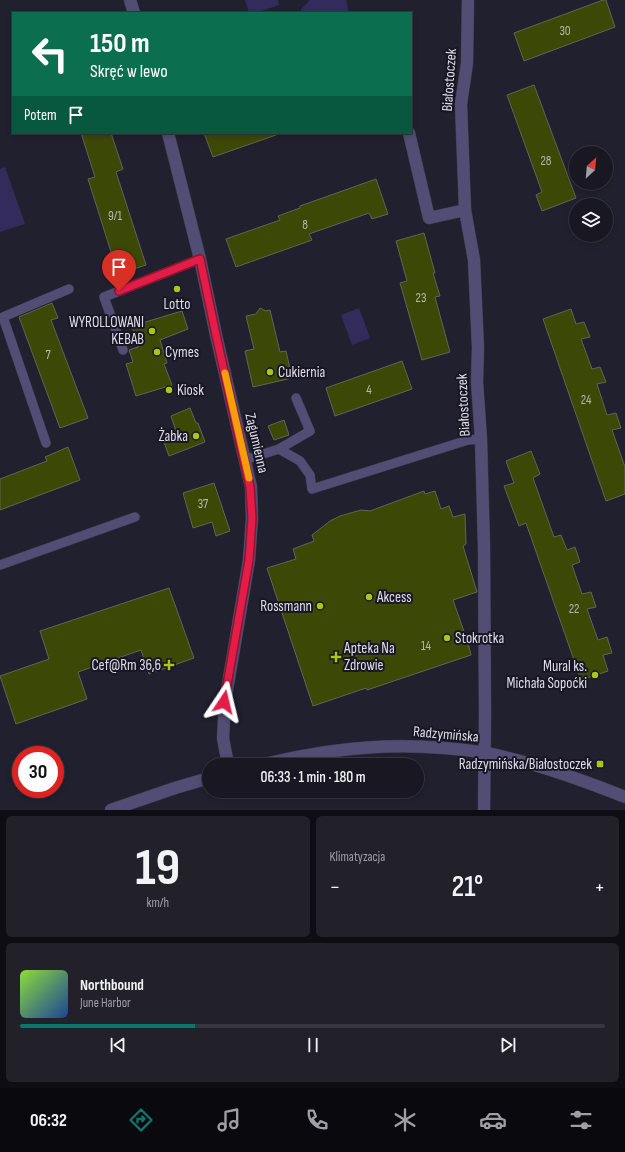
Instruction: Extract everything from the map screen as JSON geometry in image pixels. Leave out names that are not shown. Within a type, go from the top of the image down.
[{"type":"street","points":[[130,0],[134,12]]},
{"type":"street","name":"Białostoczek","points":[[468,0],[467,63],[461,104],[465,210],[474,260],[478,348],[477,382],[481,437],[484,555],[484,810]]},
{"type":"street","name":"Zagumienna","points":[[168,134],[200,259],[250,487],[252,518],[249,560],[224,702],[223,738],[227,758]]},
{"type":"street","points":[[409,134],[429,218],[465,210]]},
{"type":"street","name":"Radzymińska","points":[[293,758],[334,750],[408,746],[485,753],[514,759],[566,775],[625,796]]},
{"type":"street","points":[[111,810],[202,780]]},
{"type":"lane","points":[[123,350],[104,297],[200,259]]},
{"type":"lane","points":[[46,443],[3,317],[69,290]]},
{"type":"lane","points":[[244,460],[279,449],[310,431],[296,398]]},
{"type":"lane","points":[[279,449],[300,461],[310,475],[312,489],[481,437]]},
{"type":"lane","points":[[0,565],[135,517]]},
{"type":"shaded area","points":[[245,0],[278,0],[279,5],[259,12],[249,12]]},
{"type":"shaded area","points":[[310,0],[346,0],[349,12],[302,12],[301,9]]},
{"type":"shaded area","points":[[5,167],[25,224],[0,232],[0,169]]},
{"type":"shaded area","points":[[359,308],[370,338],[352,345],[341,315]]},
{"type":"building","points":[[606,0],[615,27],[524,61],[514,33]]},
{"type":"building","points":[[534,85],[569,179],[569,190],[573,190],[576,198],[569,198],[569,201],[542,211],[536,195],[542,192],[507,95]]},
{"type":"building","points":[[81,134],[111,134],[123,169],[116,172],[146,265],[118,274],[88,179],[95,177]]},
{"type":"building","points":[[204,134],[276,135],[213,157]]},
{"type":"building","points":[[376,179],[388,214],[372,219],[369,213],[309,234],[312,240],[236,267],[226,239],[280,220],[278,216],[300,208],[300,206]]},
{"type":"building","points":[[424,233],[440,296],[435,297],[450,352],[422,360],[400,283],[407,281],[396,241]]},
{"type":"building","points":[[52,303],[58,318],[51,320],[88,418],[60,428],[19,317]]},
{"type":"building","points":[[260,308],[266,311],[270,310],[280,352],[286,351],[292,378],[253,387],[245,351],[254,349],[246,316],[256,314]]},
{"type":"building","points":[[571,309],[576,324],[584,322],[590,337],[581,339],[592,369],[600,367],[606,382],[597,384],[607,415],[616,413],[621,428],[612,430],[625,467],[625,494],[606,501],[543,319]]},
{"type":"building","points":[[182,311],[188,329],[160,340],[167,363],[164,364],[172,385],[136,396],[126,364],[133,362],[129,350],[138,347],[132,326]]},
{"type":"building","points":[[402,361],[412,389],[335,416],[326,388]]},
{"type":"building","points":[[190,408],[196,423],[198,423],[205,442],[169,456],[162,437],[176,431],[171,416]]},
{"type":"building","points":[[284,420],[289,435],[274,440],[268,426]]},
{"type":"building","points":[[68,447],[80,480],[0,510],[0,479],[47,461],[45,457]]},
{"type":"building","points":[[531,451],[540,474],[533,478],[554,537],[561,535],[567,550],[575,547],[580,562],[572,565],[582,594],[591,592],[596,607],[587,609],[598,640],[607,637],[612,653],[603,655],[608,671],[581,680],[526,523],[519,526],[504,486],[514,483],[506,461]]},
{"type":"building","points":[[214,483],[230,531],[216,536],[212,522],[193,528],[183,493]]},
{"type":"building","name":"Akcess","points":[[424,491],[425,494],[435,491],[441,509],[449,506],[453,517],[465,514],[466,544],[463,546],[477,592],[453,600],[471,655],[367,690],[366,688],[313,706],[267,568],[296,559],[293,549],[314,541],[312,535],[330,521],[340,516],[361,510],[370,511]]},
{"type":"building","points":[[169,588],[194,658],[149,674],[141,650],[78,672],[87,699],[16,724],[0,676],[49,659],[40,631]]},
{"type":"slow traffic","points":[[225,373],[249,478]]},
{"type":"place","name":"Lotto","points":[[177,289]]},
{"type":"place","name":"WYROLLOWANI KEBAB","points":[[152,331]]},
{"type":"place","name":"Cymes","points":[[157,352]]},
{"type":"place","name":"Cukiernia","points":[[270,372]]},
{"type":"place","name":"Kiosk","points":[[169,390]]},
{"type":"place","name":"Żabka","points":[[196,436]]},
{"type":"place","name":"Akcess","points":[[369,597]]},
{"type":"place","name":"Rossmann","points":[[320,606]]},
{"type":"place","name":"Stokrotka","points":[[447,638]]},
{"type":"place","name":"Apteka Na Zdrowie","points":[[336,657]]},
{"type":"place","name":"Cef@Rm 36,6","points":[[169,665]]},
{"type":"place","name":"Mural ks. Michała Sopoćki","points":[[595,675]]},
{"type":"place","name":"Radzymińska/Białostoczek","points":[[600,764]]},
{"type":"route","points":[[119,291],[200,259],[250,487],[252,518],[249,560],[224,702]]}]
